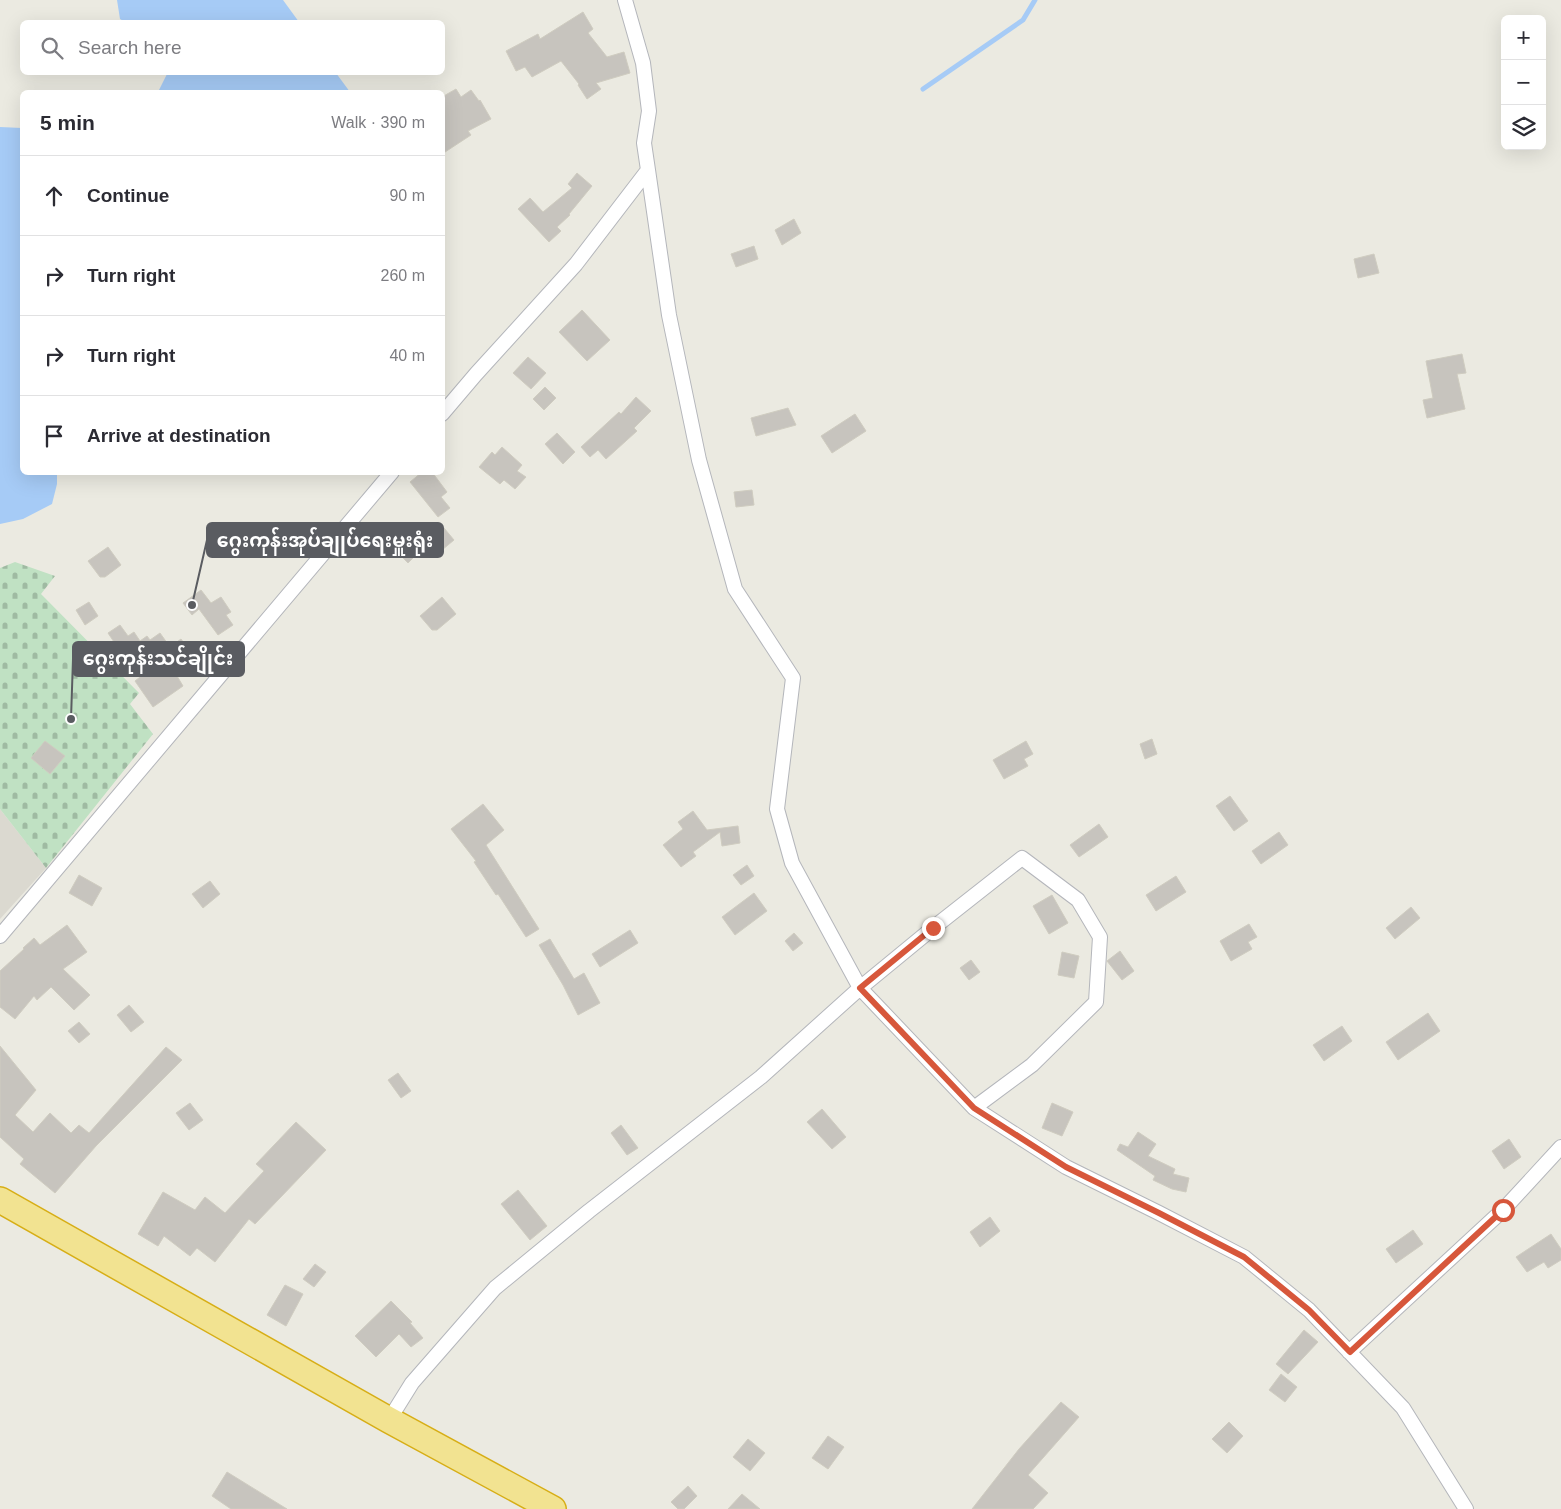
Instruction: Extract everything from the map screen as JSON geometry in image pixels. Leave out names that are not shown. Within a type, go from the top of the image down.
[{"type":"highway","points":[[0,1200],[389,1420],[553,1509]]},
{"type":"street","points":[[625,0],[643,63],[648,112],[644,144],[669,315],[701,470],[736,589],[793,678],[777,809],[792,862],[860,988],[974,1108],[1066,1167],[1244,1257],[1309,1310],[1403,1408],[1466,1509]]},
{"type":"street","points":[[445,410],[576,264],[648,170]]},
{"type":"street","points":[[0,936],[389,475]]},
{"type":"street","points":[[389,1420],[412,1383],[495,1288],[589,1211],[761,1077],[860,988],[1022,858],[1078,900],[1100,937],[1096,1002],[1032,1065],[974,1108]]},
{"type":"street","points":[[1350,1352],[1503,1210],[1561,1147]]},
{"type":"shaded area","points":[[0,809],[46,868],[0,919]]},
{"type":"green space","points":[[15,562],[55,576],[41,594],[139,693],[130,704],[153,734],[46,868],[0,809],[0,568]]},
{"type":"water","points":[[117,0],[283,0],[298,20],[122,20]]},
{"type":"water","points":[[166,75],[337,75],[349,90],[159,90]]},
{"type":"water","points":[[0,127],[20,128],[20,475],[57,475],[57,484],[52,504],[23,519],[0,524]]},
{"type":"building","points":[[583,12],[593,29],[588,33],[607,57],[624,52],[630,73],[596,83],[601,89],[587,99],[579,84],[561,61],[532,77],[525,67],[516,71],[506,51],[538,34],[540,39]]},
{"type":"building","points":[[456,89],[461,97],[471,90],[480,100],[491,119],[468,131],[471,135],[445,152],[445,95]]},
{"type":"building","points":[[577,173],[592,186],[570,215],[557,227],[561,231],[549,242],[518,209],[530,198],[543,212],[572,188],[568,184]]},
{"type":"building","points":[[794,219],[801,233],[782,245],[775,230]]},
{"type":"building","points":[[754,246],[758,259],[736,267],[731,254]]},
{"type":"building","points":[[1374,254],[1379,273],[1358,278],[1354,259]]},
{"type":"building","points":[[582,310],[610,340],[587,361],[559,332]]},
{"type":"building","points":[[1462,354],[1466,373],[1457,374],[1465,409],[1427,418],[1423,400],[1433,398],[1426,361]]},
{"type":"building","points":[[528,357],[546,373],[531,389],[513,373]]},
{"type":"building","points":[[545,387],[556,398],[544,410],[533,399]]},
{"type":"building","points":[[636,397],[651,411],[634,428],[637,431],[606,459],[598,450],[590,457],[581,447],[619,412],[621,414]]},
{"type":"building","points":[[788,408],[796,425],[756,436],[751,418]]},
{"type":"building","points":[[855,414],[866,431],[832,453],[821,436]]},
{"type":"building","points":[[557,433],[575,452],[563,464],[545,444]]},
{"type":"building","points":[[502,447],[522,465],[517,471],[526,477],[515,489],[504,480],[500,484],[479,467],[492,452],[495,455]]},
{"type":"building","points":[[418,475],[434,475],[447,492],[441,497],[450,508],[438,517],[410,482]]},
{"type":"building","points":[[752,490],[754,505],[736,507],[734,492]]},
{"type":"building","points":[[439,522],[454,540],[442,550],[438,545],[427,557],[420,551],[408,563],[385,540],[398,527],[414,543]]},
{"type":"building","points":[[108,547],[121,565],[105,577],[100,577],[88,561]]},
{"type":"building","points":[[201,590],[211,603],[221,597],[231,612],[226,615],[233,625],[218,635],[199,609],[192,615],[183,603]]},
{"type":"building","points":[[442,597],[456,614],[437,630],[432,630],[420,616]]},
{"type":"building","points":[[89,602],[98,616],[85,625],[76,610]]},
{"type":"building","points":[[120,625],[128,636],[134,632],[140,641],[147,636],[150,640],[160,633],[170,647],[181,639],[188,649],[198,642],[207,655],[177,676],[183,686],[153,707],[135,681],[144,674],[121,642],[116,645],[108,633]]},
{"type":"building","points":[[1152,739],[1157,754],[1145,759],[1140,744]]},
{"type":"building","points":[[45,741],[65,756],[50,774],[31,758]]},
{"type":"building","points":[[1026,741],[1033,754],[1024,759],[1028,766],[1004,779],[993,760]]},
{"type":"building","points":[[1230,796],[1248,821],[1234,831],[1216,806]]},
{"type":"building","points":[[483,804],[504,830],[486,845],[539,929],[526,937],[474,862],[476,861],[451,829]]},
{"type":"building","points":[[693,811],[707,830],[738,826],[740,843],[722,846],[720,832],[693,852],[696,856],[681,867],[663,845],[683,829],[678,822]]},
{"type":"building","points":[[1099,824],[1108,837],[1079,857],[1070,845]]},
{"type":"building","points":[[1279,832],[1288,845],[1261,864],[1252,851]]},
{"type":"building","points":[[747,865],[754,876],[741,885],[733,875]]},
{"type":"building","points":[[79,875],[102,888],[92,906],[69,893]]},
{"type":"building","points":[[1176,876],[1186,892],[1156,911],[1146,895]]},
{"type":"building","points":[[210,881],[220,894],[203,908],[192,894]]},
{"type":"building","points":[[754,893],[767,911],[735,935],[722,917]]},
{"type":"building","points":[[1052,895],[1068,923],[1049,934],[1033,906]]},
{"type":"building","points":[[1411,907],[1420,918],[1395,939],[1386,928]]},
{"type":"building","points":[[1249,924],[1257,937],[1248,942],[1252,949],[1231,961],[1220,941]]},
{"type":"building","points":[[67,925],[87,952],[63,969],[90,995],[74,1010],[51,987],[37,1000],[34,996],[15,1019],[0,1007],[0,971],[34,938],[40,945]]},
{"type":"building","points":[[630,930],[638,943],[600,967],[592,954]]},
{"type":"building","points":[[794,933],[803,943],[793,951],[785,941]]},
{"type":"building","points":[[550,939],[574,979],[584,973],[600,1003],[578,1015],[539,945]]},
{"type":"building","points":[[1120,951],[1134,971],[1122,980],[1107,961]]},
{"type":"building","points":[[1062,952],[1079,956],[1074,978],[1058,975]]},
{"type":"building","points":[[971,960],[980,972],[969,980],[960,968]]},
{"type":"building","points":[[129,1005],[144,1022],[131,1032],[117,1015]]},
{"type":"building","points":[[1428,1013],[1440,1031],[1398,1060],[1386,1042]]},
{"type":"building","points":[[79,1022],[90,1034],[79,1043],[68,1031]]},
{"type":"building","points":[[1342,1026],[1352,1041],[1324,1061],[1313,1045]]},
{"type":"building","points":[[0,1046],[36,1090],[15,1115],[33,1132],[50,1113],[71,1133],[79,1125],[89,1133],[166,1047],[182,1060],[96,1146],[55,1193],[20,1164],[24,1159],[0,1137]]},
{"type":"building","points":[[398,1073],[411,1091],[401,1098],[388,1080]]},
{"type":"building","points":[[190,1103],[203,1120],[189,1130],[176,1113]]},
{"type":"building","points":[[1052,1103],[1073,1112],[1062,1136],[1042,1128]]},
{"type":"building","points":[[822,1109],[846,1137],[832,1149],[807,1122]]},
{"type":"building","points":[[296,1122],[326,1150],[255,1224],[249,1219],[215,1262],[197,1248],[190,1256],[164,1236],[158,1246],[138,1234],[163,1192],[195,1210],[205,1197],[225,1213],[264,1171],[256,1164]]},
{"type":"building","points":[[621,1125],[638,1148],[627,1155],[611,1133]]},
{"type":"building","points":[[1138,1132],[1156,1144],[1148,1156],[1175,1169],[1173,1174],[1189,1178],[1186,1192],[1172,1189],[1153,1180],[1155,1176],[1117,1150],[1120,1144],[1128,1147]]},
{"type":"building","points":[[1509,1139],[1521,1157],[1504,1169],[1492,1151]]},
{"type":"building","points":[[518,1190],[547,1226],[530,1240],[501,1204]]},
{"type":"building","points":[[990,1217],[1000,1231],[980,1247],[970,1232]]},
{"type":"building","points":[[1413,1230],[1423,1244],[1396,1263],[1386,1249]]},
{"type":"building","points":[[1551,1234],[1561,1249],[1561,1260],[1548,1268],[1544,1262],[1527,1272],[1516,1257]]},
{"type":"building","points":[[315,1264],[326,1272],[314,1287],[303,1279]]},
{"type":"building","points":[[285,1285],[303,1294],[286,1326],[267,1315]]},
{"type":"building","points":[[391,1301],[412,1322],[410,1323],[423,1338],[411,1347],[399,1334],[376,1357],[355,1336]]},
{"type":"building","points":[[1304,1330],[1318,1342],[1288,1374],[1276,1364]]},
{"type":"building","points":[[1281,1374],[1297,1387],[1285,1402],[1269,1390]]},
{"type":"building","points":[[1061,1402],[1079,1417],[1028,1475],[1048,1493],[1033,1509],[972,1509],[1019,1449]]},
{"type":"building","points":[[1229,1422],[1243,1436],[1227,1453],[1212,1439]]},
{"type":"building","points":[[828,1436],[844,1447],[828,1469],[812,1458]]},
{"type":"building","points":[[748,1439],[765,1453],[750,1471],[733,1457]]},
{"type":"building","points":[[227,1472],[287,1509],[231,1509],[212,1496]]},
{"type":"building","points":[[688,1486],[697,1496],[684,1509],[678,1509],[671,1502]]},
{"type":"building","points":[[742,1494],[760,1509],[728,1509]]},
{"type":"waterway","points":[[923,89],[1023,20],[1035,0]]},
{"type":"place","name":"ဂွေးကုန်းအုပ်ချုပ်ရေးမှူးရုံး","points":[[192,605]]},
{"type":"place","name":"ဂွေးကုန်းသင်ချိုင်း","points":[[71,719]]},
{"type":"route","points":[[933,928],[860,988],[974,1108],[1066,1167],[1244,1257],[1309,1310],[1350,1352],[1503,1210]]}]
